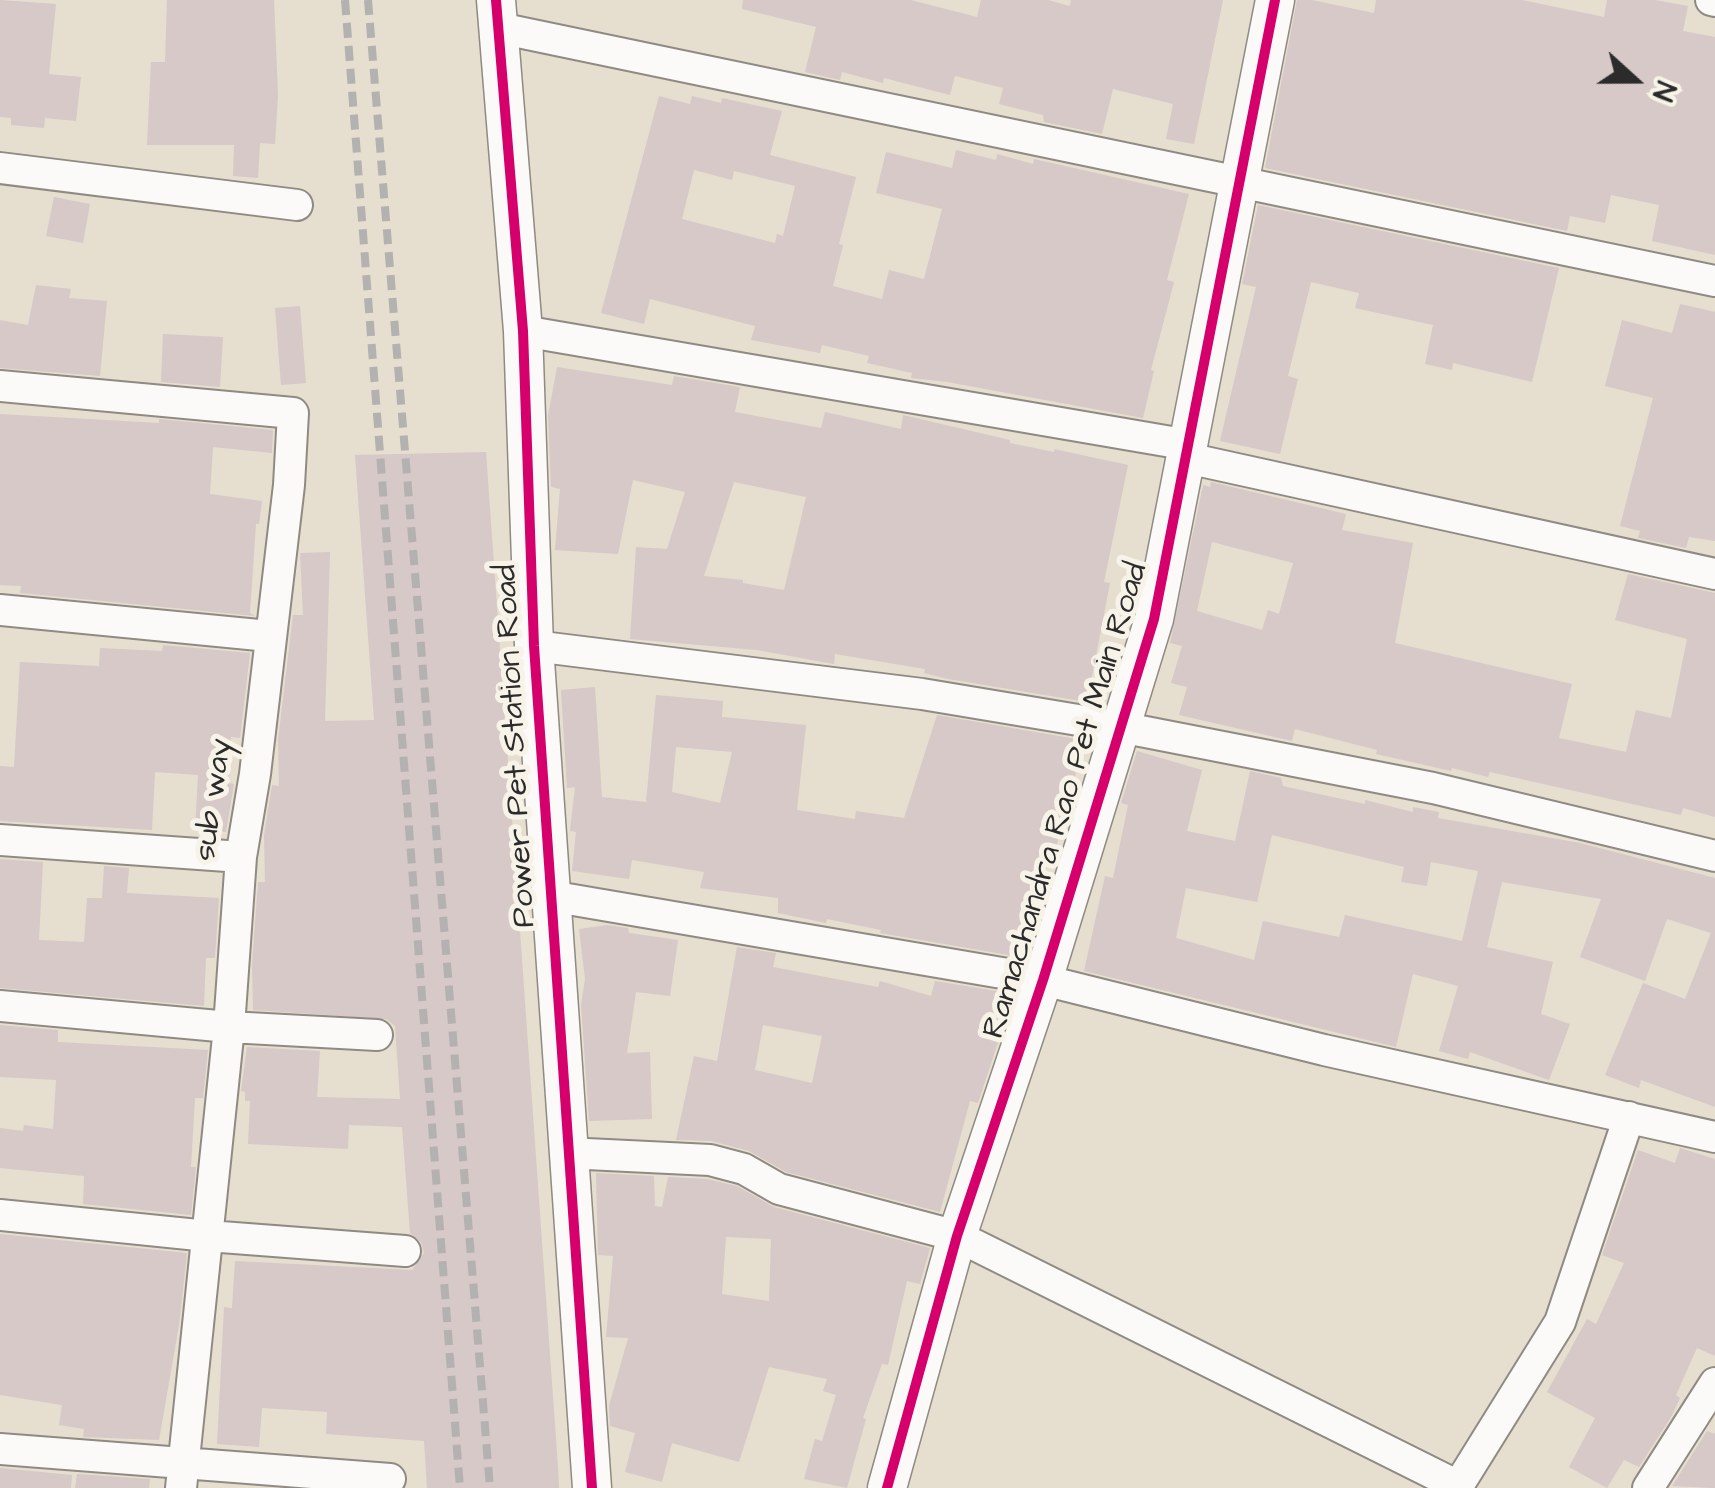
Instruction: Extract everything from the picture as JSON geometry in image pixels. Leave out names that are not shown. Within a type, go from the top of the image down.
[{"type":"street","name":"Ramachandra Rao Pet Main Road","points":[[887,1488],[956,1236],[1043,980],[1154,619],[1275,0]]},
{"type":"street","points":[[498,14],[1238,182],[1715,281]]},
{"type":"street","name":"Power Pet Station Road","points":[[498,14],[523,331],[534,646],[592,1488]]},
{"type":"street","points":[[0,168],[297,206]]},
{"type":"street","points":[[523,331],[1188,452],[1715,574]]},
{"type":"street","name":"sub way","points":[[0,386],[292,413],[289,485],[255,774],[241,857],[229,1027],[182,1476]]},
{"type":"street","points":[[0,610],[269,636]]},
{"type":"street","points":[[534,646],[922,694],[1120,727],[1433,788],[1715,856]]},
{"type":"street","points":[[0,840],[241,857]]},
{"type":"street","points":[[550,896],[1043,980],[1324,1050],[1715,1137]]},
{"type":"street","points":[[0,1006],[229,1027],[377,1035]]},
{"type":"street","points":[[566,1153],[710,1160],[744,1169],[778,1190],[956,1236],[1460,1487],[1560,1322],[1629,1117]]},
{"type":"street","points":[[0,1214],[208,1236],[404,1250]]},
{"type":"street","points":[[1648,1488],[1715,1383]]},
{"type":"street","points":[[0,1449],[182,1476],[390,1479]]},
{"type":"building","points":[[0,0],[56,4],[49,74],[81,77],[76,121],[45,118],[44,128],[11,125],[11,118],[0,117]]},
{"type":"building","points":[[167,0],[274,0],[278,95],[275,144],[260,143],[258,178],[233,176],[234,145],[147,145],[151,62],[165,62]]},
{"type":"building","points":[[743,0],[911,0],[977,17],[981,0],[1048,0],[1070,6],[1071,0],[1223,0],[1194,144],[1166,139],[1173,104],[1113,89],[1102,134],[1044,122],[1043,115],[999,104],[1003,88],[955,76],[950,95],[884,78],[883,83],[842,72],[840,80],[805,72],[816,27],[742,9]]},
{"type":"building","points":[[1297,0],[1374,13],[1376,0],[1522,0],[1604,17],[1607,0],[1655,0],[1688,6],[1683,31],[1715,37],[1715,255],[1652,241],[1659,205],[1611,195],[1605,223],[1570,216],[1567,231],[1265,168]]},
{"type":"building","points":[[659,96],[690,104],[692,96],[721,103],[722,98],[782,111],[770,155],[856,177],[833,286],[882,299],[889,270],[924,279],[942,209],[876,193],[886,152],[952,168],[956,150],[996,160],[997,154],[1033,164],[1034,159],[1189,194],[1167,280],[1174,282],[1143,418],[911,378],[912,373],[867,363],[869,356],[822,345],[820,353],[751,340],[755,326],[650,299],[644,324],[601,313]],"holes":[[[694,170],[732,180],[734,171],[795,186],[783,236],[777,234],[775,243],[682,219]]]},
{"type":"building","points":[[54,197],[90,204],[83,243],[46,236]]},
{"type":"building","points":[[1258,205],[1559,268],[1532,382],[1453,363],[1452,370],[1425,364],[1433,325],[1355,308],[1359,293],[1311,282],[1288,376],[1298,379],[1280,454],[1220,441],[1256,287],[1242,284]]},
{"type":"building","points":[[36,285],[71,289],[69,298],[107,301],[100,376],[0,368],[0,320],[28,325]]},
{"type":"building","points":[[1680,304],[1715,312],[1715,541],[1689,537],[1686,548],[1638,538],[1640,531],[1620,526],[1653,398],[1605,386],[1622,320],[1672,333]]},
{"type":"building","points":[[300,306],[306,383],[281,385],[275,308]]},
{"type":"building","points":[[163,334],[223,337],[220,387],[161,382]]},
{"type":"building","points":[[557,367],[672,385],[674,376],[740,387],[735,412],[821,428],[825,412],[901,429],[903,415],[1010,443],[1128,465],[1104,582],[1110,583],[1087,702],[948,679],[924,673],[925,669],[835,654],[834,664],[757,650],[630,639],[636,547],[667,549],[685,492],[633,480],[618,554],[555,550],[560,489],[551,487],[548,416]],"holes":[[[734,482],[806,497],[784,590],[704,576]]]},
{"type":"building","points":[[0,414],[159,423],[159,419],[273,430],[272,453],[213,447],[210,494],[262,501],[256,524],[250,613],[255,616],[20,593],[21,586],[0,585]]},
{"type":"building","points":[[486,452],[559,1488],[427,1488],[424,1441],[326,1434],[327,1412],[262,1408],[259,1447],[217,1444],[224,1307],[232,1308],[235,1261],[412,1270],[424,1253],[421,1242],[410,1233],[402,1127],[349,1125],[348,1149],[248,1144],[250,1101],[245,1101],[245,1092],[241,1091],[247,1047],[320,1051],[317,1097],[400,1099],[395,1026],[386,1019],[253,1010],[258,882],[265,882],[264,835],[272,785],[279,786],[278,740],[293,615],[303,615],[300,553],[330,552],[325,721],[374,720],[355,455]]},
{"type":"building","points":[[1211,482],[1346,514],[1342,530],[1413,543],[1395,643],[1572,684],[1559,738],[1626,752],[1636,710],[1671,718],[1687,639],[1615,620],[1628,574],[1715,593],[1715,817],[1683,808],[1681,815],[1490,772],[1488,777],[1452,768],[1451,771],[1376,754],[1377,750],[1295,729],[1292,741],[1179,715],[1187,687],[1171,683],[1182,646],[1170,643],[1203,485],[1210,487]],"holes":[[[1212,542],[1293,563],[1279,614],[1268,610],[1262,630],[1197,611]]]},
{"type":"building","points":[[163,645],[250,653],[240,738],[231,737],[229,783],[234,784],[226,832],[195,830],[198,775],[155,772],[152,830],[0,821],[0,766],[14,767],[20,662],[99,666],[100,648],[162,651]]},
{"type":"building","points":[[595,687],[602,797],[646,802],[656,695],[723,701],[722,717],[806,725],[797,810],[855,819],[856,811],[904,818],[937,715],[1082,740],[1070,802],[1053,857],[1049,856],[1026,958],[778,913],[778,898],[700,888],[704,872],[632,860],[629,879],[572,871],[576,832],[570,831],[575,787],[567,788],[561,690]],"holes":[[[676,747],[732,752],[720,803],[672,792]]]},
{"type":"building","points":[[1137,751],[1202,770],[1187,831],[1235,841],[1250,771],[1281,778],[1283,786],[1413,812],[1413,807],[1439,812],[1438,818],[1580,843],[1715,878],[1715,1107],[1641,1080],[1639,1088],[1605,1075],[1643,983],[1685,999],[1711,933],[1667,919],[1645,981],[1580,957],[1601,899],[1502,882],[1487,947],[1553,962],[1541,1014],[1570,1024],[1549,1080],[1470,1052],[1468,1059],[1439,1051],[1458,986],[1413,974],[1396,1047],[1084,971],[1105,876],[1113,878],[1128,805],[1121,803]],"holes":[[[1272,835],[1404,867],[1401,882],[1427,886],[1431,862],[1478,871],[1462,941],[1345,915],[1339,937],[1263,921],[1254,960],[1176,938],[1186,888],[1257,902]]]},
{"type":"building","points":[[0,859],[43,862],[39,940],[84,942],[87,898],[102,898],[104,866],[129,868],[127,893],[219,898],[215,958],[206,958],[204,1006],[0,988]]},
{"type":"building","points":[[607,925],[628,928],[629,933],[678,940],[670,996],[636,992],[627,1053],[650,1052],[652,1119],[589,1121],[581,1005],[585,979],[579,929]]},
{"type":"building","points":[[737,947],[776,953],[773,967],[878,987],[880,981],[931,996],[935,981],[1014,994],[978,1103],[970,1101],[940,1212],[786,1172],[749,1151],[711,1141],[676,1140],[694,1056],[717,1061]],"holes":[[[763,1025],[822,1036],[812,1083],[755,1070]]]},
{"type":"building","points":[[0,1025],[58,1030],[58,1042],[208,1050],[203,1098],[195,1098],[191,1167],[196,1167],[191,1215],[83,1204],[84,1176],[0,1168],[0,1128],[23,1131],[24,1125],[53,1129],[56,1080],[0,1077]]},
{"type":"building","points":[[1680,1148],[1715,1159],[1715,1356],[1697,1348],[1676,1395],[1680,1398],[1671,1417],[1639,1467],[1624,1460],[1607,1488],[1569,1467],[1595,1418],[1547,1392],[1587,1319],[1596,1324],[1624,1263],[1602,1255],[1638,1150],[1675,1163]]},
{"type":"building","points":[[596,1173],[654,1176],[655,1206],[662,1207],[668,1177],[707,1179],[737,1186],[774,1207],[930,1248],[920,1284],[907,1281],[888,1365],[882,1364],[863,1418],[866,1419],[847,1488],[804,1479],[815,1439],[822,1441],[836,1395],[823,1391],[827,1379],[769,1367],[739,1462],[672,1443],[662,1482],[625,1472],[635,1433],[610,1426],[609,1406],[628,1338],[606,1337],[613,1256],[598,1255]],"holes":[[[726,1237],[771,1239],[769,1301],[722,1294]]]},
{"type":"building","points":[[0,1234],[187,1253],[159,1440],[83,1437],[84,1429],[59,1425],[62,1405],[0,1395]]},
{"type":"building","points":[[1707,1431],[1715,1434],[1715,1488],[1672,1486]]},
{"type":"building","points":[[0,1468],[72,1475],[71,1488],[0,1488]]},
{"type":"building","points":[[77,1474],[150,1479],[149,1488],[75,1488]]},
{"type":"railway","points":[[345,0],[460,1488]]},
{"type":"railway","points":[[368,0],[490,1488]]},
{"type":"cycle path","points":[[496,0],[523,331],[534,646],[592,1488]]},
{"type":"cycle path","points":[[887,1488],[957,1236],[1043,980],[1154,619],[1275,0]]}]
